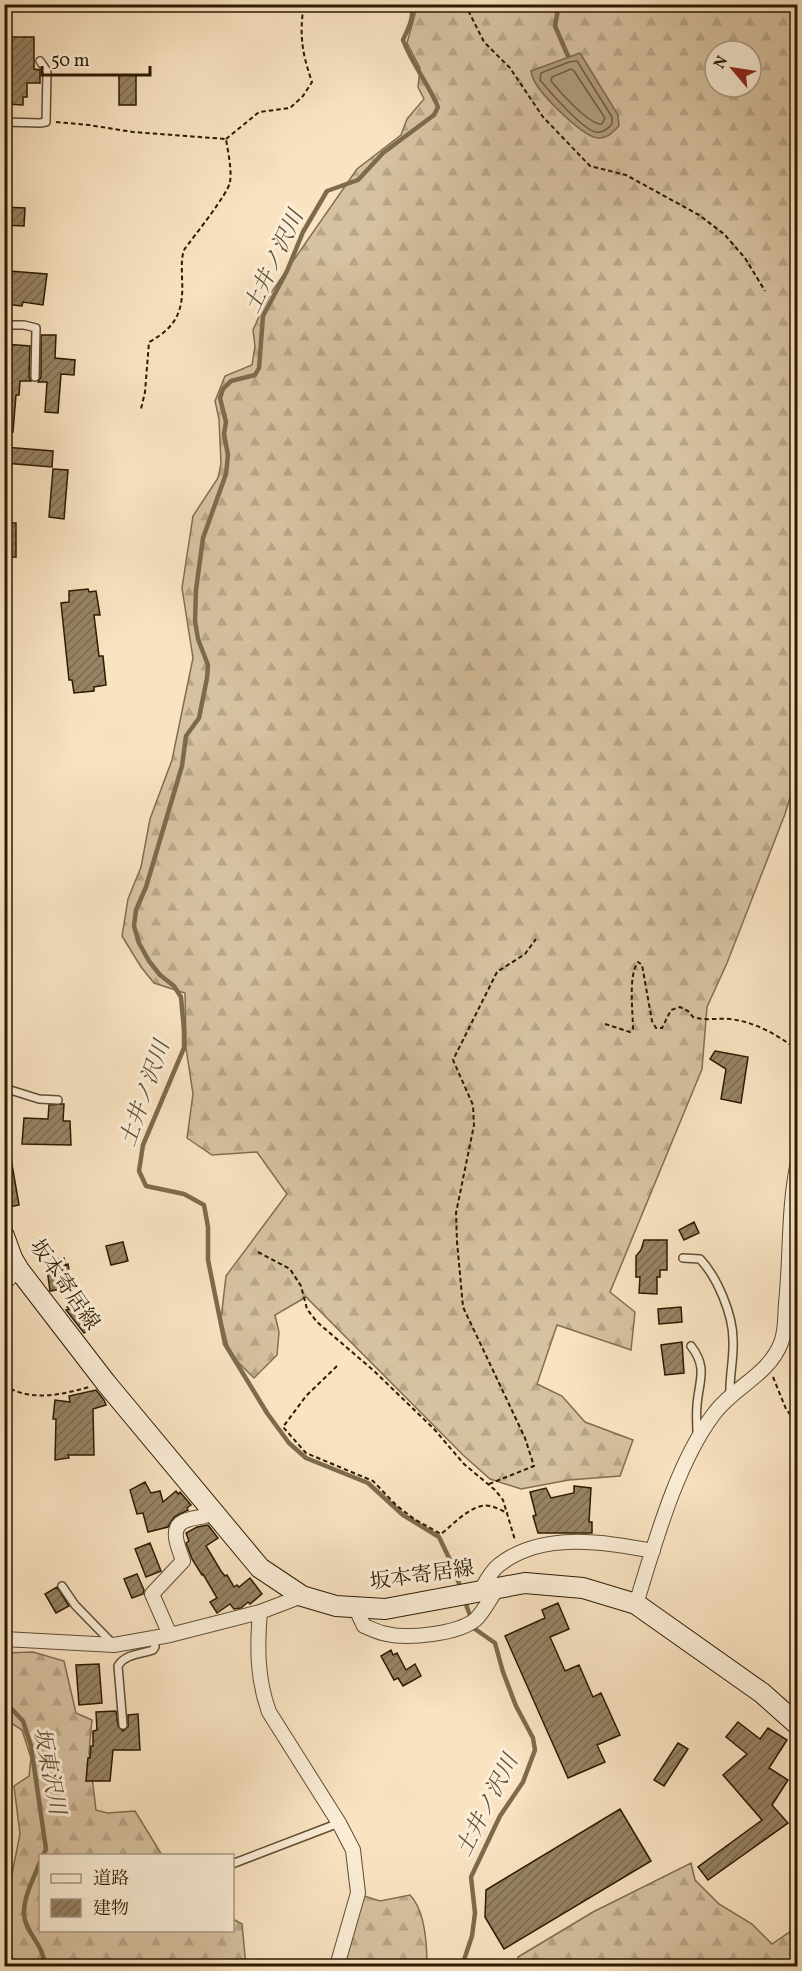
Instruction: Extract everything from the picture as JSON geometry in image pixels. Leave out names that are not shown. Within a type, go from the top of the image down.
[{"type":"main road","name":"坂本寄居線","points":[[4,1236],[12,1258],[12,1277],[106,1383],[260,1568],[302,1596],[336,1606],[385,1609],[525,1583],[583,1588],[636,1604],[762,1693],[798,1725]]},
{"type":"street","points":[[636,1604],[688,1454],[714,1414],[730,1396],[768,1366],[782,1340],[790,1269],[792,1190],[798,1162]]},
{"type":"street","points":[[170,1635],[152,1594],[183,1561],[174,1534],[177,1528],[185,1520],[204,1518],[213,1512]]},
{"type":"street","points":[[356,1609],[364,1626],[386,1634],[426,1634],[462,1627],[474,1620],[488,1590],[489,1576],[499,1565],[519,1554],[543,1545],[567,1542],[603,1542],[653,1551]]},
{"type":"street","points":[[4,1639],[114,1645],[170,1635],[260,1612],[302,1596]]},
{"type":"street","points":[[260,1612],[256,1648],[261,1692],[269,1712],[339,1823],[353,1850],[358,1893],[337,1966]]},
{"type":"lane","points":[[4,122],[46,122],[47,71],[40,61]]},
{"type":"lane","points":[[4,325],[24,325],[36,328],[35,377]]},
{"type":"lane","points":[[4,1088],[39,1098],[58,1100]]},
{"type":"lane","points":[[683,1258],[700,1259],[721,1292],[733,1334],[729,1376],[730,1396]]},
{"type":"lane","points":[[691,1346],[697,1353],[703,1370],[697,1404],[697,1439]]},
{"type":"lane","points":[[62,1586],[75,1605],[114,1645]]},
{"type":"lane","points":[[123,1725],[118,1666],[128,1657],[153,1650],[154,1638]]},
{"type":"lane","points":[[234,1863],[339,1823]]},
{"type":"path","points":[[46,122],[89,124],[133,132],[226,139],[259,112],[290,108],[303,96],[312,82],[303,57],[300,31],[304,4]]},
{"type":"path","points":[[465,4],[484,42],[510,68],[543,117],[590,166],[626,175],[699,215],[724,234],[745,258],[765,291]]},
{"type":"path","points":[[141,409],[145,392],[149,342],[163,334],[175,322],[181,305],[182,257],[227,191],[230,180],[226,139]]},
{"type":"path","points":[[489,1484],[534,1466],[525,1438],[463,1307],[456,1213],[474,1125],[473,1105],[453,1060],[497,972],[525,954],[536,939]]},
{"type":"path","points":[[604,1024],[624,1032],[630,1032],[633,1029],[632,977],[638,962],[642,965],[652,1021],[656,1028],[662,1028],[671,1010],[680,1006],[693,1017],[701,1020],[732,1019],[754,1025],[774,1034],[798,1051]]},
{"type":"path","points":[[258,1252],[290,1269],[301,1286],[307,1309],[317,1322],[373,1370],[434,1429],[464,1464],[489,1484],[503,1500],[519,1554]]},
{"type":"path","points":[[337,1366],[306,1396],[283,1427],[306,1454],[372,1482],[405,1512],[441,1534],[470,1509],[480,1505],[508,1513]]},
{"type":"path","points":[[768,1366],[786,1409],[798,1425]]},
{"type":"path","points":[[4,1385],[15,1392],[52,1395],[106,1383]]},
{"type":"green space","points":[[414,5],[797,5],[797,788],[793,788],[727,963],[707,1007],[702,1069],[610,1292],[635,1312],[631,1350],[557,1325],[537,1384],[562,1396],[585,1422],[633,1440],[620,1476],[569,1480],[521,1489],[490,1479],[463,1455],[306,1297],[275,1315],[279,1332],[277,1355],[254,1378],[230,1354],[221,1319],[226,1276],[287,1194],[257,1152],[212,1155],[187,1138],[193,1094],[186,1048],[185,993],[154,983],[122,936],[128,899],[141,867],[150,819],[172,760],[193,658],[182,588],[193,516],[218,478],[221,464],[219,419],[215,401],[225,376],[252,365],[255,346],[253,330],[268,297],[357,169],[401,135],[407,119],[424,99],[418,87],[420,68],[407,43],[417,7]]},
{"type":"green space","points":[[33,1652],[64,1661],[76,1713],[92,1720],[89,1752],[96,1810],[107,1813],[135,1811],[161,1854],[39,1854],[39,1932],[234,1932],[234,1920],[242,1924],[246,1966],[16,1966],[5,1940],[5,1909],[20,1834],[14,1786],[29,1776],[31,1758],[22,1730],[5,1719],[4,1653]]},
{"type":"green space","points":[[691,1863],[695,1880],[719,1904],[752,1924],[772,1944],[797,1927],[797,1966],[519,1966],[518,1957],[593,1912]]},
{"type":"green space","points":[[410,1895],[422,1919],[426,1939],[427,1966],[342,1966],[364,1896],[380,1901]]},
{"type":"water","points":[[580,53],[618,115],[619,126],[611,134],[600,138],[593,137],[565,117],[540,90],[532,76],[531,71]]},
{"type":"building","points":[[4,37],[34,37],[34,69],[40,70],[40,83],[27,83],[27,97],[23,97],[23,105],[4,104]]},
{"type":"building","points":[[119,75],[136,75],[136,105],[119,105]]},
{"type":"building","points":[[4,207],[25,208],[24,226],[4,225]]},
{"type":"building","points":[[9,271],[47,274],[43,305],[23,302],[22,306],[4,304],[5,277],[8,277]]},
{"type":"building","points":[[41,335],[56,335],[55,358],[75,360],[74,375],[61,374],[58,413],[45,412],[47,382],[38,382],[41,377]]},
{"type":"building","points":[[4,344],[30,346],[29,377],[31,381],[20,381],[19,395],[16,395],[13,432],[4,432]]},
{"type":"building","points":[[4,447],[53,451],[52,467],[4,463]]},
{"type":"building","points":[[53,469],[68,470],[64,519],[49,517]]},
{"type":"building","points":[[4,523],[16,523],[16,557],[4,557]]},
{"type":"building","points":[[88,589],[89,592],[96,591],[100,615],[94,615],[99,656],[103,656],[106,685],[94,687],[94,691],[74,693],[72,680],[69,680],[61,603],[69,602],[69,591]]},
{"type":"building","points":[[715,1051],[748,1057],[741,1103],[721,1099],[726,1069],[710,1059]]},
{"type":"building","points":[[64,1104],[63,1121],[70,1121],[71,1145],[22,1144],[24,1118],[48,1119],[49,1105]]},
{"type":"building","points":[[4,1153],[10,1153],[19,1205],[4,1208]]},
{"type":"building","points":[[694,1222],[699,1233],[684,1240],[679,1230]]},
{"type":"building","points":[[644,1240],[667,1240],[667,1270],[660,1270],[660,1277],[657,1277],[657,1294],[639,1293],[640,1277],[636,1277],[636,1256]]},
{"type":"building","points":[[123,1242],[128,1261],[111,1265],[106,1246]]},
{"type":"building","points":[[64,1258],[65,1265],[68,1264],[72,1287],[50,1291],[46,1261]]},
{"type":"building","points":[[79,1297],[99,1322],[84,1333],[66,1310]]},
{"type":"building","points":[[681,1307],[682,1322],[659,1324],[658,1309]]},
{"type":"building","points":[[682,1342],[684,1373],[665,1375],[661,1345]]},
{"type":"building","points":[[96,1390],[106,1405],[93,1409],[94,1455],[68,1455],[69,1458],[55,1460],[56,1419],[53,1419],[55,1400],[70,1402],[69,1396]]},
{"type":"building","points":[[145,1482],[151,1493],[160,1491],[163,1502],[176,1491],[178,1494],[180,1492],[191,1505],[187,1508],[188,1510],[174,1517],[168,1527],[148,1532],[143,1513],[137,1514],[130,1490]]},
{"type":"building","points":[[574,1486],[591,1488],[589,1522],[592,1522],[592,1533],[538,1533],[530,1492],[546,1488],[551,1498],[574,1493]]},
{"type":"building","points":[[208,1525],[218,1538],[206,1546],[221,1571],[225,1576],[227,1575],[234,1587],[237,1585],[239,1587],[250,1578],[262,1594],[250,1604],[248,1602],[241,1608],[234,1609],[230,1604],[217,1613],[210,1602],[217,1598],[192,1559],[186,1543],[189,1541],[186,1533],[197,1527]]},
{"type":"building","points":[[150,1543],[161,1571],[146,1577],[135,1549]]},
{"type":"building","points":[[137,1574],[144,1590],[143,1594],[132,1598],[124,1579]]},
{"type":"building","points":[[57,1587],[69,1606],[56,1613],[45,1594]]},
{"type":"building","points":[[558,1603],[569,1629],[550,1637],[565,1671],[579,1665],[593,1697],[601,1693],[620,1735],[597,1745],[605,1762],[568,1778],[505,1636],[545,1618],[542,1610]]},
{"type":"building","points":[[391,1650],[393,1655],[397,1653],[406,1670],[415,1664],[421,1676],[403,1686],[398,1678],[394,1680],[381,1656]]},
{"type":"building","points":[[99,1664],[102,1703],[79,1705],[76,1665]]},
{"type":"building","points":[[116,1711],[118,1726],[123,1731],[128,1727],[128,1715],[138,1714],[140,1750],[113,1750],[110,1781],[86,1781],[88,1758],[90,1758],[91,1746],[93,1746],[93,1731],[97,1730],[96,1712]]},
{"type":"building","points":[[738,1722],[760,1739],[768,1728],[787,1740],[769,1768],[788,1780],[772,1805],[788,1823],[708,1880],[698,1867],[762,1820],[723,1775],[747,1754],[726,1737]]},
{"type":"building","points":[[678,1743],[688,1749],[664,1786],[654,1780]]},
{"type":"building","points":[[620,1809],[651,1861],[504,1949],[485,1917],[486,1890]]},
{"type":"waterway","name":"土井ノ沢川","points":[[411,4],[412,18],[403,40],[438,107],[434,115],[383,153],[358,180],[327,191],[303,232],[287,271],[263,316],[259,368],[255,375],[231,381],[223,389],[220,398],[226,422],[224,434],[228,455],[226,474],[203,538],[196,590],[195,621],[198,639],[208,665],[207,678],[199,718],[186,736],[182,766],[146,887],[136,910],[134,926],[139,943],[149,961],[160,975],[174,986],[181,997],[184,1048],[143,1145],[139,1171],[146,1186],[184,1194],[204,1205],[208,1227],[208,1260],[225,1344],[267,1413],[289,1443],[306,1458],[368,1483],[403,1515],[439,1537],[462,1591]]},
{"type":"waterway","points":[[559,4],[555,26],[568,56]]},
{"type":"waterway","name":"土井ノ沢川","points":[[462,1966],[472,1936],[475,1913],[471,1877],[500,1816],[523,1782],[535,1750],[533,1738],[516,1706],[503,1672],[495,1643],[475,1629],[464,1599]]},
{"type":"waterway","name":"坂東沢川","points":[[4,1697],[7,1704],[23,1721],[31,1746],[46,1849],[44,1854]]},
{"type":"waterway","name":"坂東沢川","points":[[39,1865],[27,1895],[24,1915],[44,1958],[45,1966]]}]
